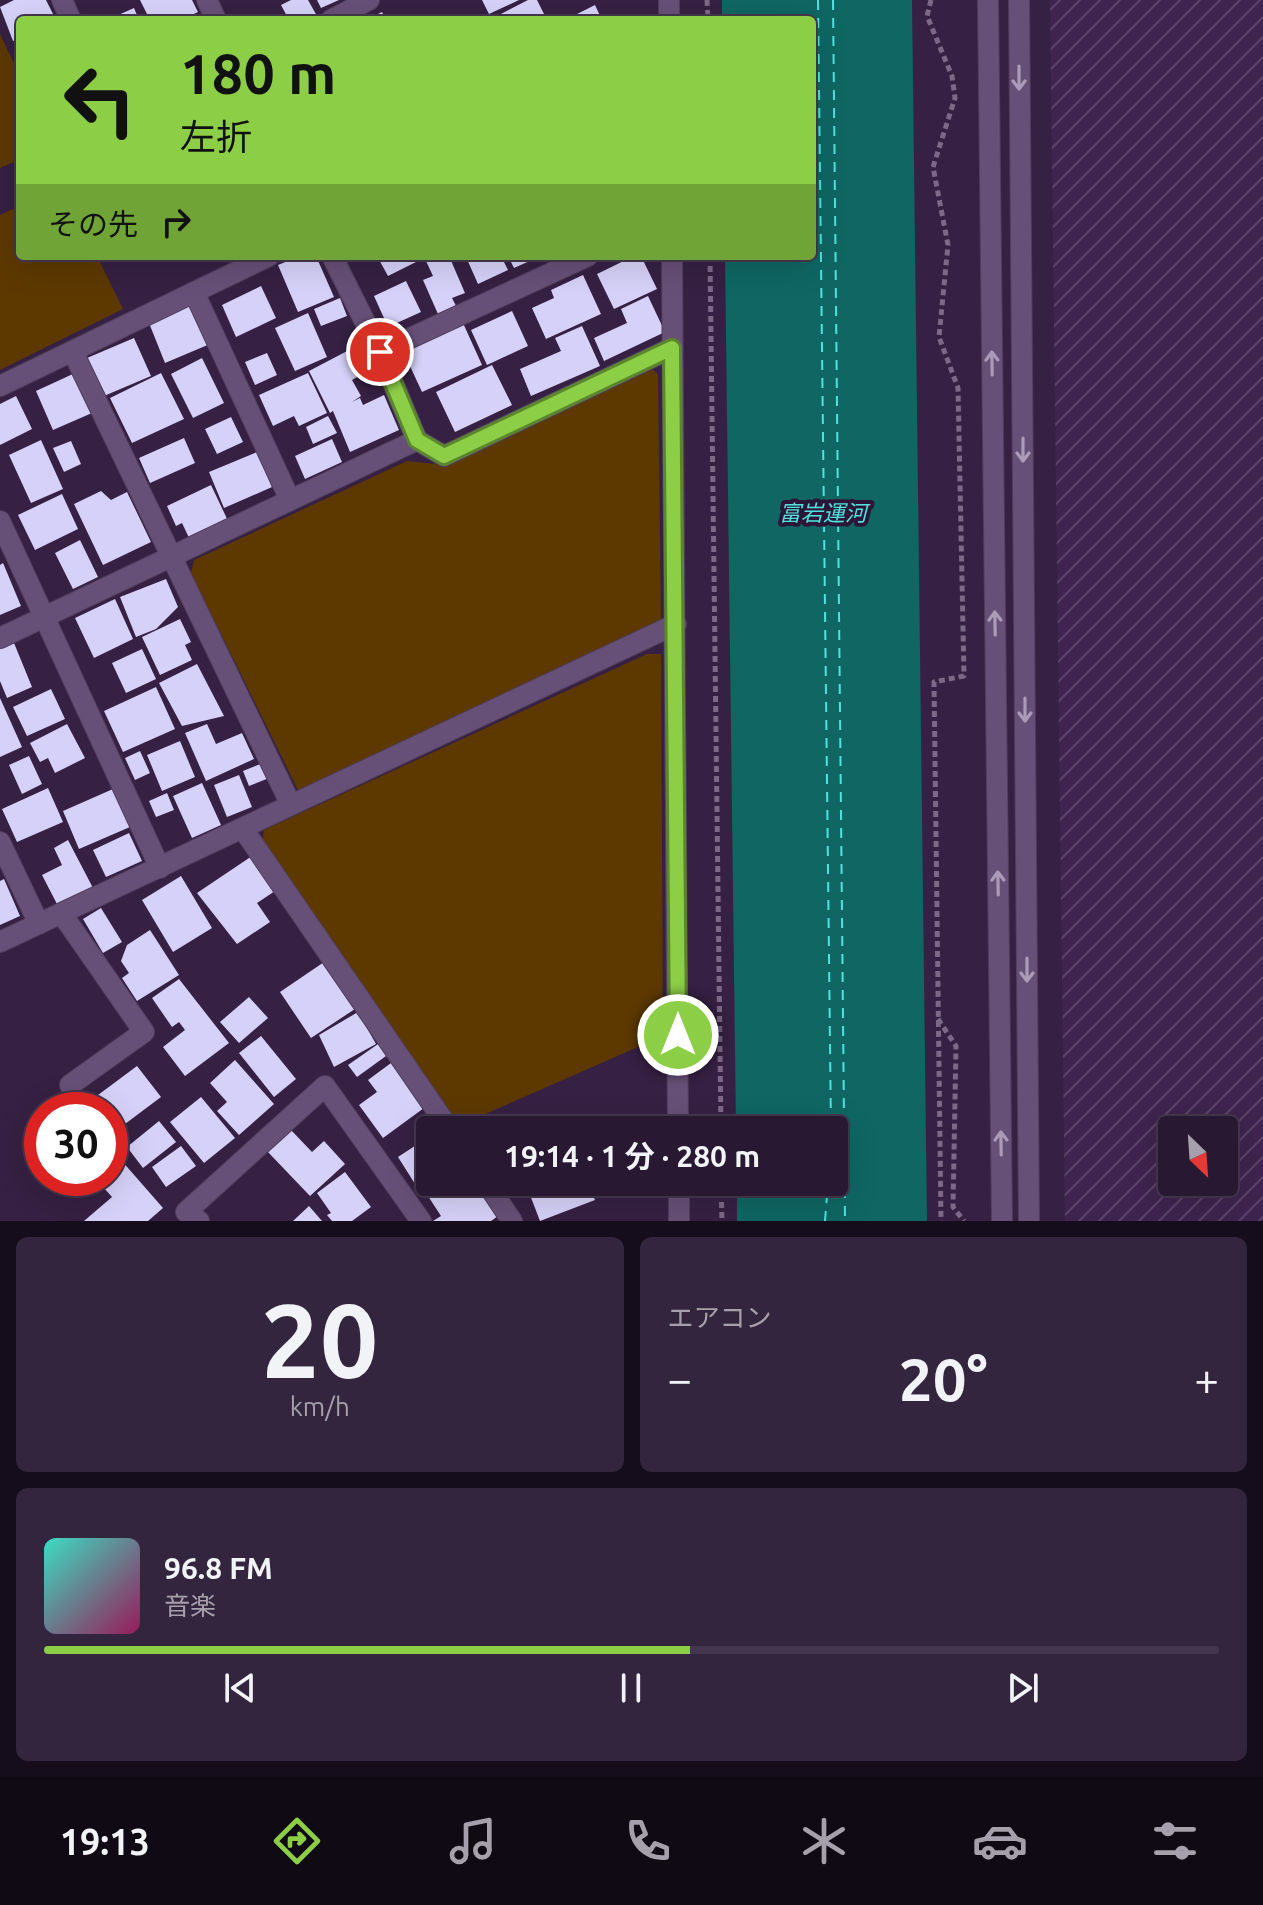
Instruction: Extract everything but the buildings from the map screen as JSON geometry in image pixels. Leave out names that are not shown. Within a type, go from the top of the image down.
[{"type":"street","points":[[339,16],[369,0]]},
{"type":"street","points":[[988,0],[1002,1221]]},
{"type":"street","points":[[1019,0],[1029,1221]]},
{"type":"street","points":[[0,386],[261,260]]},
{"type":"street","points":[[334,260],[380,352],[417,440],[444,456],[672,348]]},
{"type":"street","points":[[380,352],[579,260]]},
{"type":"street","points":[[672,260],[678,1116]]},
{"type":"street","points":[[194,292],[290,500]]},
{"type":"street","points":[[73,352],[291,805]]},
{"type":"street","points":[[0,638],[417,440]]},
{"type":"street","points":[[0,521],[160,868]]},
{"type":"street","points":[[0,942],[676,624]]},
{"type":"street","points":[[243,829],[440,1116]]},
{"type":"street","points":[[0,842],[39,924]]},
{"type":"street","points":[[62,914],[144,1032],[70,1085]]},
{"type":"street","points":[[199,1221],[186,1212],[325,1086],[421,1221]]},
{"type":"street","points":[[495,1196],[512,1221]]},
{"type":"street","points":[[679,1196],[679,1221]]},
{"type":"path","points":[[931,0],[927,16],[952,76],[955,98],[933,167],[948,245],[939,337],[958,388],[964,676],[934,682],[941,1221]]},
{"type":"path","points":[[710,260],[721,1116]]},
{"type":"path","points":[[937,1018],[956,1046],[953,1207],[964,1221]]},
{"type":"path","points":[[721,1196],[722,1221]]},
{"type":"shaded area","points":[[1050,0],[1263,0],[1263,1221],[1065,1221]]},
{"type":"shaded area","points":[[0,34],[16,68],[16,161],[0,168]]},
{"type":"shaded area","points":[[16,208],[16,260],[99,260],[123,309],[0,370],[0,215]]},
{"type":"shaded area","points":[[652,369],[658,374],[661,620],[298,790],[191,573],[194,560],[407,461],[447,465]]},
{"type":"shaded area","points":[[647,654],[661,654],[663,1036],[481,1116],[451,1116],[262,843],[264,830]]},
{"type":"water","name":"富岩運河","points":[[722,0],[912,0],[927,1221],[737,1221],[737,1196],[848,1196],[848,1116],[736,1116],[725,260],[816,260],[816,16],[722,16]]},
{"type":"ferry route","points":[[818,0],[831,1116]]},
{"type":"ferry route","points":[[833,0],[845,1221]]},
{"type":"ferry route","points":[[825,1221],[827,1196]]},
{"type":"route","points":[[380,352],[417,440],[444,456],[672,348],[678,1035]]}]
